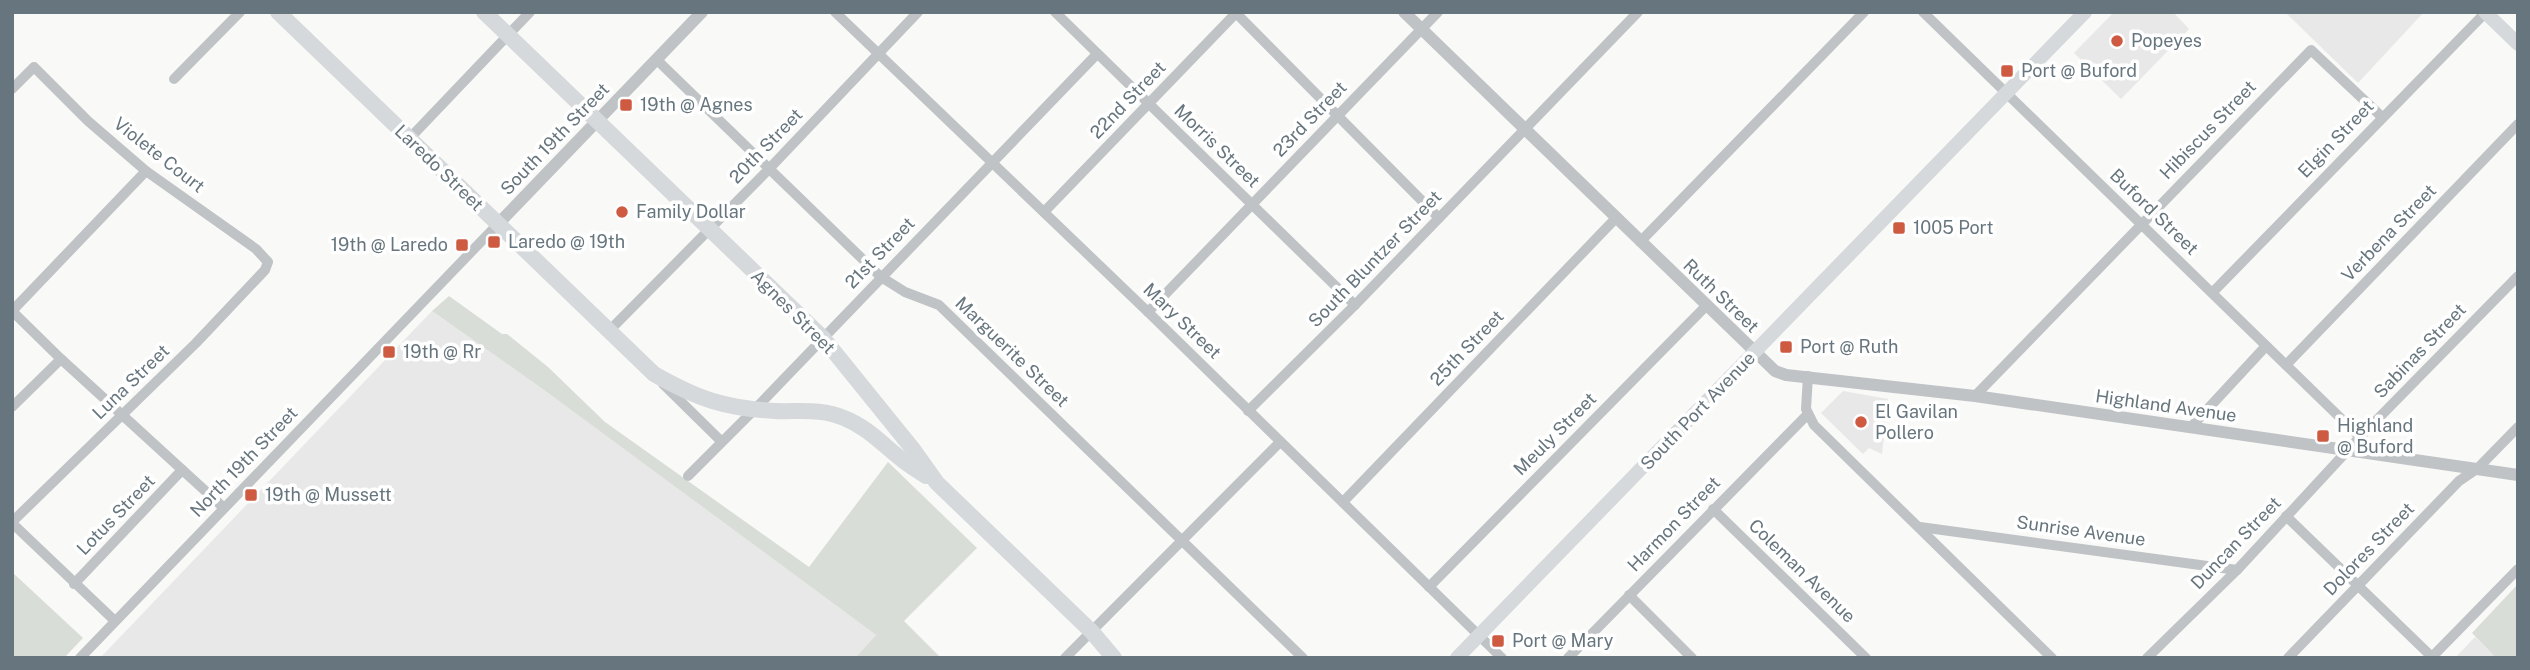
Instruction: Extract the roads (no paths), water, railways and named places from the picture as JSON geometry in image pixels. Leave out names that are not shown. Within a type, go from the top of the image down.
[{"type":"main road","name":"Laredo Street","points":[[278,12],[654,374]]},
{"type":"main road","name":"Agnes Street","points":[[484,12],[823,338],[912,448],[937,484],[1092,632],[1115,658]]},
{"type":"main road","name":"South Port Avenue","points":[[1457,658],[2085,12]]},
{"type":"main road","points":[[2486,12],[2518,44]]},
{"type":"main road","points":[[654,374],[704,400],[755,409],[814,410],[843,417],[869,431],[901,459],[937,484]]},
{"type":"street","points":[[174,79],[240,12]]},
{"type":"street","points":[[409,139],[530,12]]},
{"type":"street","name":"South 19th Street","points":[[433,290],[702,12]]},
{"type":"street","name":"Mary Street","points":[[835,12],[1148,312],[1502,658]]},
{"type":"street","name":"20th Street","points":[[608,332],[768,170],[918,12]]},
{"type":"street","name":"Morris Street","points":[[1055,12],[1355,305]]},
{"type":"street","name":"Ruth Street","points":[[1404,12],[1755,353],[1775,371],[1786,375],[1808,376]]},
{"type":"street","name":"23rd Street","points":[[1148,312],[1438,12]]},
{"type":"street","name":"South Bluntzer Street","points":[[1248,411],[1355,305],[1638,12]]},
{"type":"street","points":[[1640,242],[1864,12]]},
{"type":"street","name":"Buford Street","points":[[1923,12],[2360,437]]},
{"type":"street","name":"Elgin Street","points":[[2213,292],[2486,12]]},
{"type":"street","points":[[1236,13],[1439,218]]},
{"type":"street","name":"22nd Street","points":[[1044,212],[1236,13]]},
{"type":"street","name":"Hibiscus Street","points":[[1975,396],[2311,50],[2382,117]]},
{"type":"street","name":"21st Street","points":[[688,476],[1097,54]]},
{"type":"street","name":"Marguerite Street","points":[[656,59],[881,277],[905,292],[939,304],[1303,658]]},
{"type":"street","name":"Violete Court","points":[[12,89],[34,67],[88,121],[146,171],[256,249],[268,262]]},
{"type":"street","name":"Verbena Street","points":[[2286,365],[2518,124]]},
{"type":"street","points":[[146,171],[12,311],[223,508]]},
{"type":"street","name":"25th Street","points":[[1343,502],[1616,218]]},
{"type":"street","name":"Luna Street","points":[[12,523],[213,325],[265,270],[268,262]]},
{"type":"street","name":"Sabinas Street","points":[[2349,451],[2518,276]]},
{"type":"street","name":"North 19th Street","points":[[80,658],[433,290]]},
{"type":"street","name":"Meuly Street","points":[[1429,587],[1706,306]]},
{"type":"street","points":[[2191,427],[2266,346]]},
{"type":"street","points":[[12,408],[61,359]]},
{"type":"street","name":"Laredo Street","points":[[654,374],[721,441]]},
{"type":"street","points":[[1808,376],[1807,415],[1814,425],[2052,658]]},
{"type":"street","name":"Highland Avenue","points":[[1808,376],[1975,396],[2518,474]]},
{"type":"street","name":"Harmon Street","points":[[1568,658],[1807,415]]},
{"type":"street","name":"Dolores Street","points":[[2288,658],[2459,481],[2477,468],[2518,427]]},
{"type":"street","points":[[1065,658],[1280,442]]},
{"type":"street","name":"Duncan Street","points":[[2147,658],[2237,570],[2349,451]]},
{"type":"street","name":"Lotus Street","points":[[74,583],[182,470]]},
{"type":"street","name":"Coleman Avenue","points":[[1713,509],[1866,658]]},
{"type":"street","points":[[2286,516],[2360,585],[2431,657],[2518,569]]},
{"type":"street","points":[[12,523],[115,621]]},
{"type":"street","name":"Sunrise Avenue","points":[[1920,527],[2237,570]]},
{"type":"street","points":[[1629,595],[1692,658]]},
{"type":"place","name":"Popeyes","points":[[2117,41]]},
{"type":"place","name":"Port @ Buford","points":[[2007,71]]},
{"type":"place","name":"19th @ Agnes","points":[[626,105]]},
{"type":"place","name":"Family Dollar","points":[[622,212]]},
{"type":"place","name":"1005 Port","points":[[1899,228]]},
{"type":"place","name":"Laredo @ 19th","points":[[494,242]]},
{"type":"place","name":"19th @ Laredo","points":[[462,245]]},
{"type":"place","name":"Port @ Ruth","points":[[1786,347]]},
{"type":"place","name":"19th @ Rr","points":[[389,352]]},
{"type":"place","name":"El Gavilan Pollero","points":[[1861,422]]},
{"type":"place","name":"Highland @ Buford","points":[[2323,436]]},
{"type":"place","name":"19th @ Mussett","points":[[251,495]]},
{"type":"place","name":"Port @ Mary","points":[[1498,641]]}]
